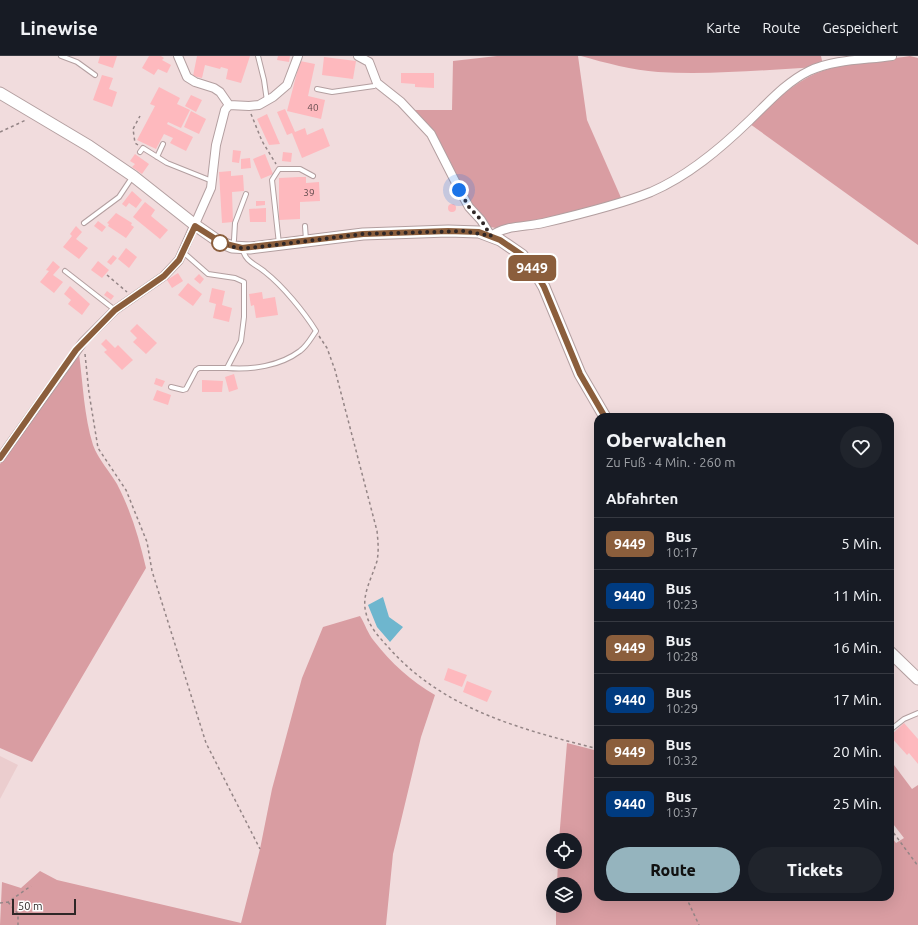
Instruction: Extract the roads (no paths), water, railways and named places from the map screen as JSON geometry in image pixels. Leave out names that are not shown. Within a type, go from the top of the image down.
[{"type":"main road","points":[[0,94],[89,146],[133,176],[195,226],[218,241],[237,248],[363,234],[448,231],[479,232],[507,244],[522,255],[544,287],[580,374],[603,413]]},
{"type":"main road","points":[[894,656],[918,680]]},
{"type":"street","points":[[178,56],[187,77],[195,82],[214,88],[220,92],[229,105]]},
{"type":"street","points":[[229,105],[259,105],[268,101],[287,85],[298,56]]},
{"type":"street","points":[[358,56],[368,62],[377,83],[401,102],[431,134],[459,190],[469,207],[481,220],[491,236],[505,229],[529,226],[555,220],[650,192],[683,175],[697,165],[746,124],[779,93],[808,72],[830,64],[892,56]]},
{"type":"street","points":[[0,458],[83,342],[115,310],[164,276],[179,260],[195,226],[212,181],[216,145],[225,110],[229,105]]},
{"type":"lane","points":[[61,56],[77,62],[95,75]]},
{"type":"lane","points":[[258,56],[268,101]]},
{"type":"lane","points":[[317,89],[332,92],[374,86],[377,83]]},
{"type":"lane","points":[[157,157],[163,144]]},
{"type":"lane","points":[[142,150],[167,163],[212,181]]},
{"type":"lane","points":[[279,244],[272,180],[279,169],[300,169],[313,176]]},
{"type":"lane","points":[[84,223],[119,197],[133,176]]},
{"type":"lane","points":[[171,387],[183,390],[186,389],[198,368],[227,368],[245,370],[258,368],[290,357],[301,351],[316,331],[307,316],[271,277],[246,258],[237,248],[234,240],[235,223],[246,194]]},
{"type":"lane","points":[[305,226],[306,241]]},
{"type":"lane","points":[[183,252],[208,274],[235,278],[244,282],[244,317],[241,341],[227,368]]},
{"type":"lane","points":[[65,271],[115,310]]},
{"type":"lane","points":[[894,727],[904,719],[918,713]]},
{"type":"water","points":[[383,597],[389,617],[403,627],[390,642],[377,627],[368,605]]}]
